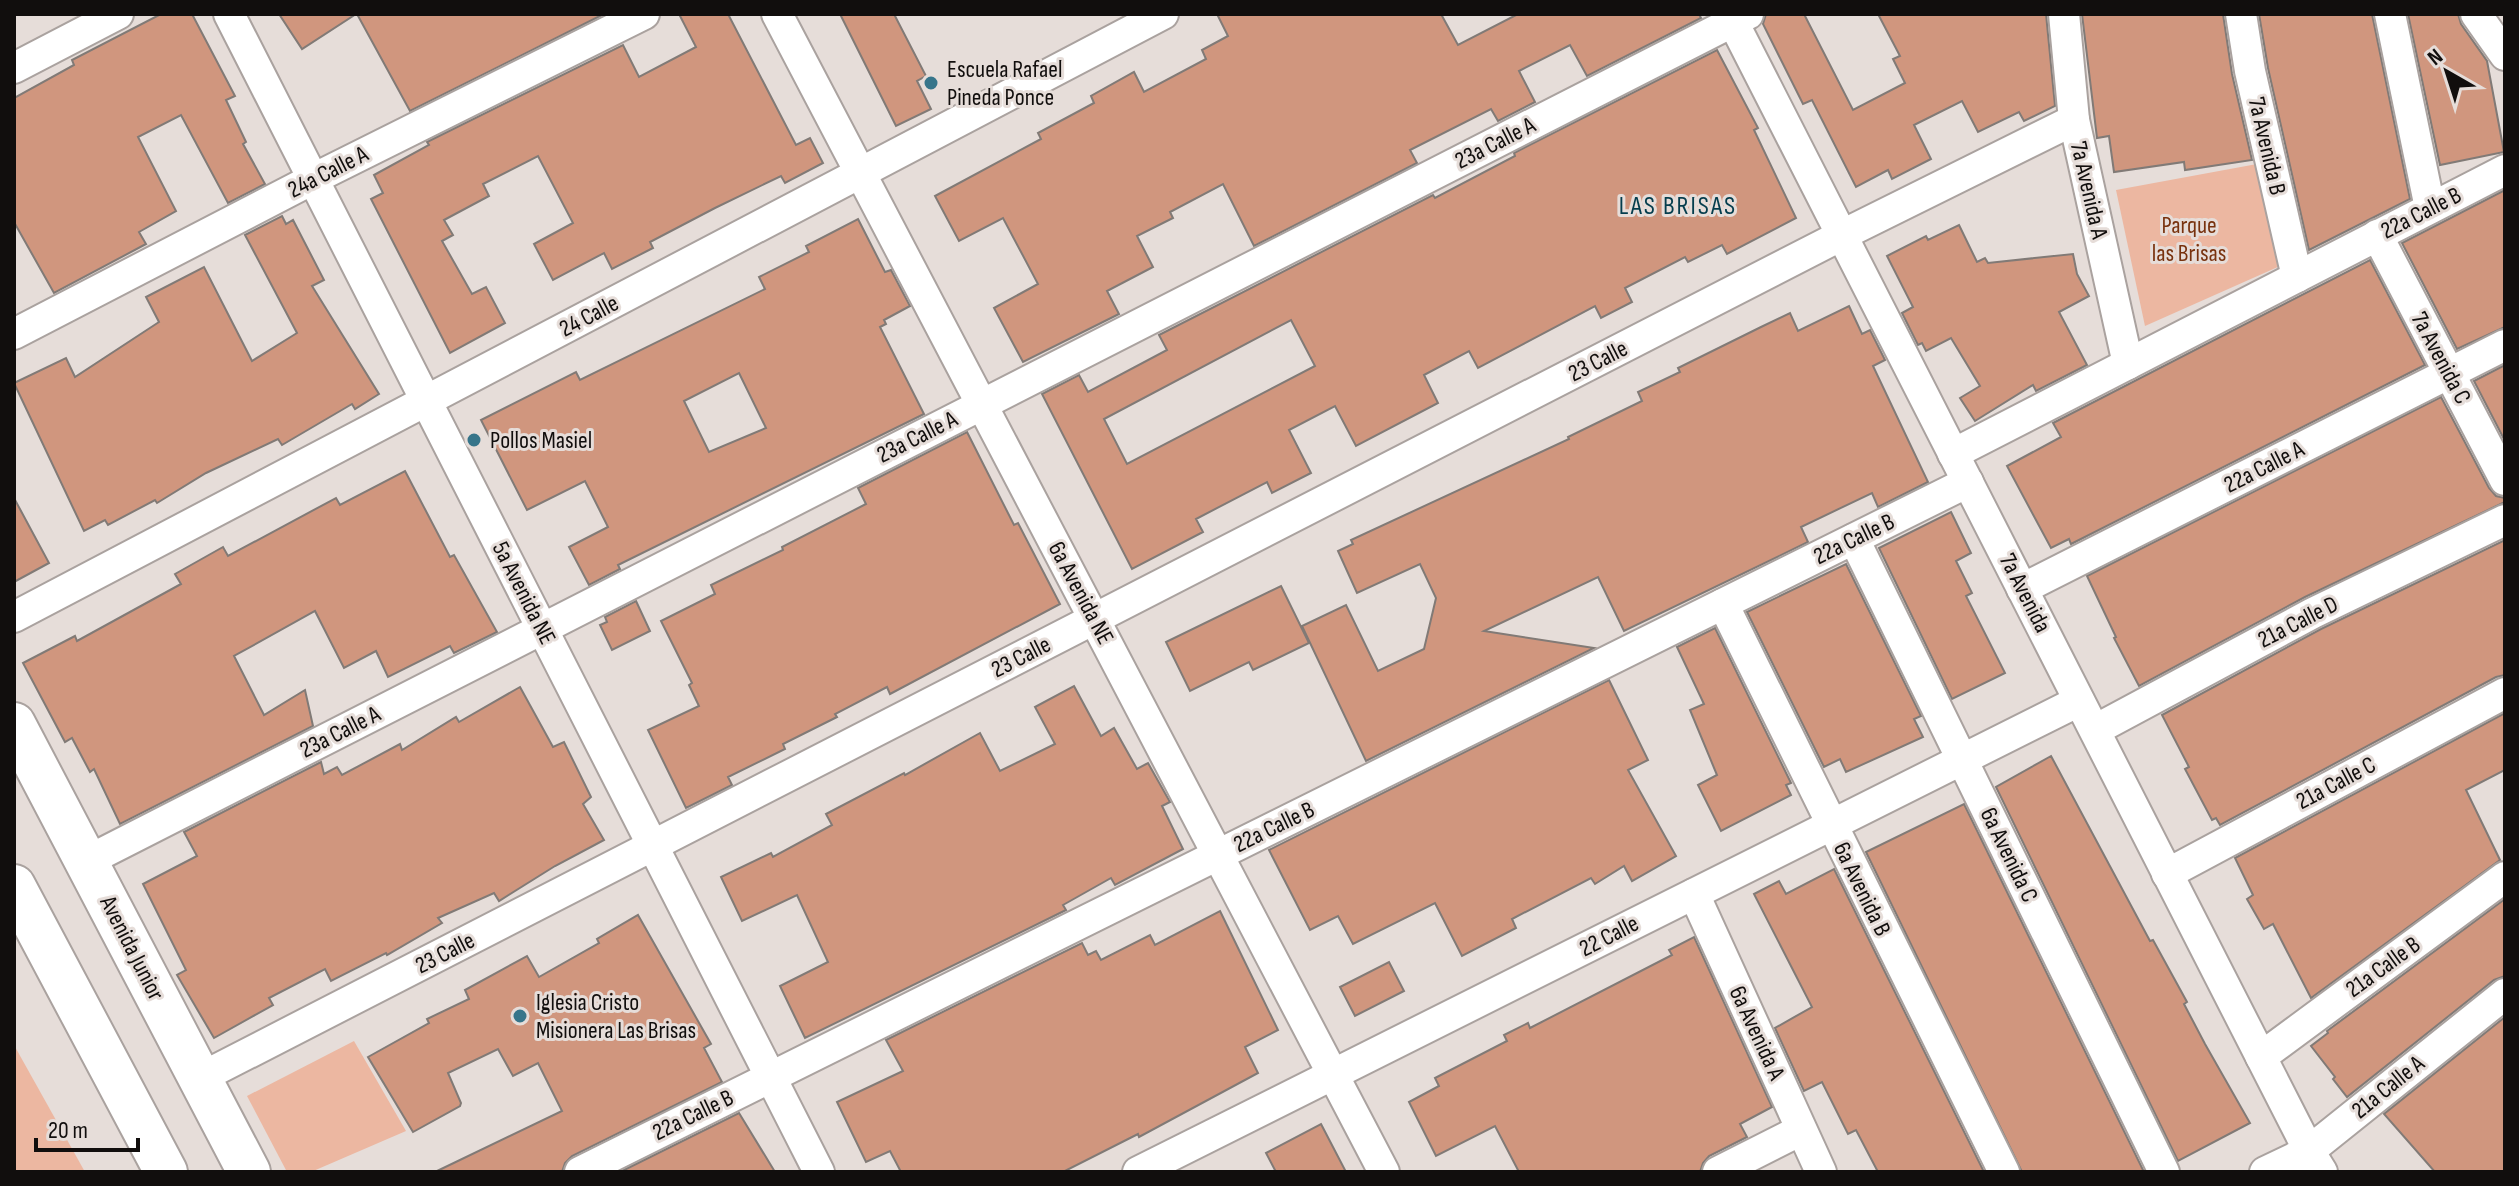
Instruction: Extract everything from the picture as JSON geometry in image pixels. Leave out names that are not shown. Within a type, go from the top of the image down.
[{"type":"main road","name":"Avenida Junior","points":[[14,724],[249,1172]]},
{"type":"main road","points":[[14,886],[166,1172]]},
{"type":"street","points":[[14,68],[118,14]]},
{"type":"street","name":"5a Avenida NE","points":[[229,14],[819,1172]]},
{"type":"street","name":"24a Calle A","points":[[14,334],[313,179],[644,14]]},
{"type":"street","name":"6a Avenida NE","points":[[777,14],[1384,1172]]},
{"type":"street","name":"24 Calle","points":[[14,617],[1163,14]]},
{"type":"street","name":"7a Avenida A","points":[[2064,14],[2074,120],[2128,364]]},
{"type":"street","name":"7a Avenida B","points":[[2241,14],[2250,71],[2297,277]]},
{"type":"street","points":[[2390,14],[2430,208]]},
{"type":"street","points":[[2476,14],[2505,55]]},
{"type":"street","name":"7a Avenida","points":[[1737,17],[1842,235],[2315,1161]]},
{"type":"street","name":"23a Calle A","points":[[87,861],[1737,17]]},
{"type":"street","name":"23 Calle","points":[[200,1078],[1842,235],[2074,120]]},
{"type":"street","name":"22a Calle B","points":[[1953,454],[2505,170]]},
{"type":"street","name":"7a Avenida C","points":[[2377,235],[2505,480]]},
{"type":"street","name":"22a Calle A","points":[[2022,589],[2505,345]]},
{"type":"street","name":"22a Calle B","points":[[580,1172],[1968,482]]},
{"type":"street","name":"21a Calle D","points":[[2095,730],[2313,613],[2505,520]]},
{"type":"street","name":"6a Avenida C","points":[[1854,539],[2164,1172]]},
{"type":"street","name":"6a Avenida B","points":[[1723,604],[2004,1172]]},
{"type":"street","name":"21a Calle C","points":[[2167,874],[2505,693]]},
{"type":"street","name":"22 Calle","points":[[1138,1172],[2079,701]]},
{"type":"street","name":"21a Calle B","points":[[2261,1057],[2505,877]]},
{"type":"street","name":"6a Avenida A","points":[[1694,894],[1821,1172]]},
{"type":"street","name":"21a Calle A","points":[[2265,1172],[2315,1161],[2505,994]]},
{"type":"street","points":[[1718,1172],[1801,1130]]},
{"type":"green space","name":"Parque las Brisas","points":[[2257,164],[2280,266],[2145,326],[2116,190]]},
{"type":"green space","points":[[354,1041],[406,1131],[311,1172],[287,1172],[247,1096]]},
{"type":"green space","points":[[14,1045],[85,1172],[14,1172]]},
{"type":"building","points":[[161,14],[192,14],[235,96],[226,100],[246,142],[243,144],[265,184],[228,203],[181,115],[138,137],[176,211],[139,232],[146,244],[54,293],[14,222],[14,98],[74,65],[72,60]]},
{"type":"building","points":[[279,14],[356,14],[302,49]]},
{"type":"building","points":[[357,14],[604,14],[410,111]]},
{"type":"building","points":[[679,14],[728,14],[796,145],[810,138],[823,163],[785,183],[781,176],[715,208],[650,242],[653,248],[612,269],[604,253],[553,280],[534,244],[573,223],[538,156],[483,184],[489,196],[444,220],[453,235],[442,241],[472,294],[486,287],[505,323],[450,353],[371,199],[383,193],[374,175],[429,145],[427,142],[623,45],[639,77],[696,47]]},
{"type":"building","name":"Escuela Rafael Pineda Ponce","points":[[840,14],[894,14],[926,76],[917,81],[931,109],[896,126]]},
{"type":"building","points":[[1217,14],[1441,14],[1458,45],[1518,14],[1699,14],[1701,18],[1587,76],[1570,45],[1519,71],[1535,102],[1498,121],[1491,109],[1410,150],[1417,163],[1254,246],[1223,184],[1170,212],[1173,218],[1137,236],[1153,267],[1107,291],[1119,314],[1023,362],[994,308],[1038,284],[1003,218],[959,241],[935,196],[1041,139],[1038,133],[1094,103],[1091,96],[1134,72],[1144,92],[1206,59],[1202,50],[1228,36]]},
{"type":"building","points":[[1766,14],[1804,14],[1853,110],[1905,83],[1893,59],[1900,56],[1878,14],[2046,14],[2055,106],[2024,121],[2019,112],[1978,132],[1962,101],[1914,125],[1931,159],[1892,179],[1888,170],[1856,187],[1812,100],[1803,104],[1763,24]]},
{"type":"building","points":[[2082,14],[2223,14],[2232,74],[2252,160],[2185,170],[2184,162],[2114,172],[2109,136],[2097,138]]},
{"type":"building","points":[[2259,14],[2372,14],[2410,199],[2309,250],[2268,68]]},
{"type":"building","points":[[2408,14],[2458,14],[2461,24],[2487,61],[2504,152],[2440,165]]},
{"type":"building","points":[[1717,50],[1758,128],[1754,130],[1796,218],[1727,254],[1722,245],[1688,262],[1685,257],[1625,288],[1632,302],[1601,318],[1595,306],[1478,368],[1469,351],[1424,375],[1438,403],[1356,446],[1335,406],[1289,430],[1311,473],[1272,493],[1267,482],[1196,519],[1203,532],[1132,569],[1042,394],[1079,375],[1088,392],[1167,350],[1159,335],[1433,195],[1435,198],[1515,156],[1514,153]],"holes":[[[1291,320],[1315,366],[1127,464],[1104,419]]]},
{"type":"building","points":[[2505,190],[2505,327],[2457,349],[2402,243]]},
{"type":"building","points":[[282,216],[286,224],[293,220],[324,280],[312,286],[379,394],[355,409],[352,404],[282,445],[278,439],[206,473],[157,503],[155,500],[108,525],[105,520],[84,531],[14,383],[66,358],[75,377],[159,322],[146,297],[204,267],[252,361],[297,333],[245,235]]},
{"type":"building","points":[[858,219],[885,272],[891,270],[910,306],[884,320],[886,324],[880,327],[924,414],[618,565],[620,569],[589,585],[569,547],[608,527],[585,481],[527,510],[481,420],[576,372],[580,380],[765,289],[759,277],[809,252],[806,246]],"holes":[[[739,373],[766,428],[709,452],[684,401]]]},
{"type":"building","points":[[1959,225],[1977,262],[1985,258],[1988,263],[2073,254],[2077,274],[2089,296],[2059,312],[2087,365],[2036,391],[2033,385],[1975,421],[1960,398],[1980,386],[1951,338],[1926,351],[1922,343],[1918,345],[1902,313],[1913,307],[1887,256],[1926,236],[1928,240]]},
{"type":"building","points":[[2370,260],[2425,365],[2071,544],[2069,539],[2051,548],[2007,466],[2061,437],[2053,423]]},
{"type":"building","points":[[1849,306],[1862,334],[1870,330],[1885,360],[1873,366],[1928,482],[1878,507],[1872,493],[1801,527],[1808,542],[1624,631],[1598,577],[1484,631],[1594,648],[1366,761],[1302,626],[1346,605],[1378,671],[1424,649],[1436,598],[1420,564],[1357,593],[1338,551],[1353,544],[1351,540],[1569,439],[1642,401],[1638,392],[1680,372],[1678,368],[1790,313],[1798,331]]},
{"type":"building","points":[[2505,365],[2505,441],[2474,381]]},
{"type":"building","points":[[2441,397],[2489,488],[2496,496],[2505,498],[2505,502],[2305,597],[2139,686],[2087,576]]},
{"type":"building","points":[[967,432],[1014,525],[1018,523],[1060,604],[890,694],[887,687],[835,714],[837,717],[783,744],[785,749],[728,777],[732,785],[686,808],[648,730],[699,706],[689,685],[692,683],[661,621],[715,594],[711,585],[866,504],[858,488]]},
{"type":"building","points":[[405,471],[450,557],[454,555],[497,632],[454,653],[450,646],[388,677],[376,651],[344,668],[315,611],[234,656],[264,715],[305,690],[313,726],[120,824],[94,769],[90,772],[72,738],[65,742],[23,663],[75,636],[77,641],[181,584],[175,574],[223,547],[228,556],[336,498],[340,505]]},
{"type":"building","points":[[14,498],[49,563],[14,582]]},
{"type":"building","points":[[1951,512],[1971,553],[1956,561],[1972,593],[1966,596],[2005,673],[1952,699],[1879,548]]},
{"type":"building","points":[[2505,540],[2505,675],[2496,677],[2220,825],[2216,818],[2212,820],[2185,769],[2189,767],[2162,715],[2321,629]]},
{"type":"building","points":[[1846,564],[1921,716],[1914,719],[1923,737],[1846,772],[1840,759],[1824,767],[1747,612]]},
{"type":"building","points":[[1281,586],[1309,643],[1253,670],[1249,662],[1190,691],[1166,642]]},
{"type":"building","points":[[636,601],[650,631],[612,650],[600,625],[607,622],[605,617]]},
{"type":"building","points":[[1715,628],[1791,783],[1786,785],[1791,795],[1721,831],[1698,785],[1717,775],[1690,710],[1704,704],[1677,647]]},
{"type":"building","points":[[1609,680],[1648,760],[1628,770],[1676,856],[1632,881],[1624,866],[1595,884],[1591,878],[1512,919],[1516,928],[1462,956],[1435,903],[1353,944],[1338,916],[1310,930],[1269,850]]},
{"type":"building","points":[[1074,686],[1101,736],[1114,728],[1137,769],[1148,763],[1170,802],[1162,806],[1183,849],[1115,885],[1111,878],[1063,905],[1066,910],[805,1038],[780,986],[828,962],[797,895],[742,921],[721,877],[771,853],[773,857],[832,825],[826,814],[980,733],[1000,771],[1055,744],[1035,707]]},
{"type":"building","points":[[520,687],[553,747],[564,742],[591,797],[583,804],[604,840],[499,901],[494,893],[438,918],[442,923],[387,955],[331,981],[325,969],[269,998],[273,1005],[214,1038],[177,975],[186,970],[143,884],[197,856],[184,832],[321,762],[324,774],[337,767],[342,775],[400,744],[402,750],[456,717],[459,722]]},
{"type":"building","points":[[2505,713],[2505,770],[2466,790],[2500,860],[2311,998],[2273,924],[2264,929],[2247,899],[2253,895],[2235,858]]},
{"type":"building","points":[[2051,756],[2250,1123],[2178,1161],[1996,787]]},
{"type":"building","points":[[1964,804],[2144,1172],[2022,1172],[1866,852]]},
{"type":"building","points":[[1834,869],[1984,1172],[1878,1172],[1856,1130],[1848,1134],[1822,1082],[1804,1091],[1775,1028],[1812,1007],[1754,894],[1779,881],[1786,894]]},
{"type":"building","points":[[2505,899],[2505,976],[2494,980],[2347,1097],[2311,1046]]},
{"type":"building","points":[[1220,911],[1278,1030],[1245,1047],[1258,1073],[1139,1137],[1138,1134],[1063,1172],[901,1172],[890,1151],[866,1162],[837,1102],[903,1071],[886,1040],[1082,943],[1088,955],[1096,951],[1101,960],[1150,935],[1155,945]]},
{"type":"building","points":[[638,915],[711,1044],[704,1048],[722,1082],[572,1156],[562,1172],[435,1172],[562,1111],[538,1063],[513,1076],[498,1049],[448,1073],[460,1106],[413,1132],[368,1057],[429,1023],[427,1019],[469,999],[465,990],[527,956],[539,977],[599,943],[597,939]]},
{"type":"building","points":[[1694,937],[1772,1107],[1740,1124],[1747,1137],[1709,1156],[1700,1172],[1519,1172],[1495,1126],[1436,1156],[1409,1102],[1439,1086],[1435,1078],[1507,1041],[1504,1035],[1528,1023],[1530,1028],[1672,955],[1669,950]]},
{"type":"building","points":[[1389,962],[1404,991],[1355,1016],[1340,987]]},
{"type":"building","points":[[2505,1017],[2505,1172],[2435,1172],[2384,1114]]},
{"type":"building","points":[[739,1113],[775,1172],[620,1172]]},
{"type":"building","points":[[1321,1124],[1346,1172],[1276,1172],[1266,1153]]},
{"type":"place","name":"Escuela Rafael Pineda Ponce","points":[[931,83]]},
{"type":"place","name":"Pollos Masiel","points":[[474,440]]},
{"type":"place","name":"Iglesia Cristo Misionera Las Brisas","points":[[520,1016]]},
{"type":"district","name":"LAS BRISAS","points":[[1678,206]]}]
